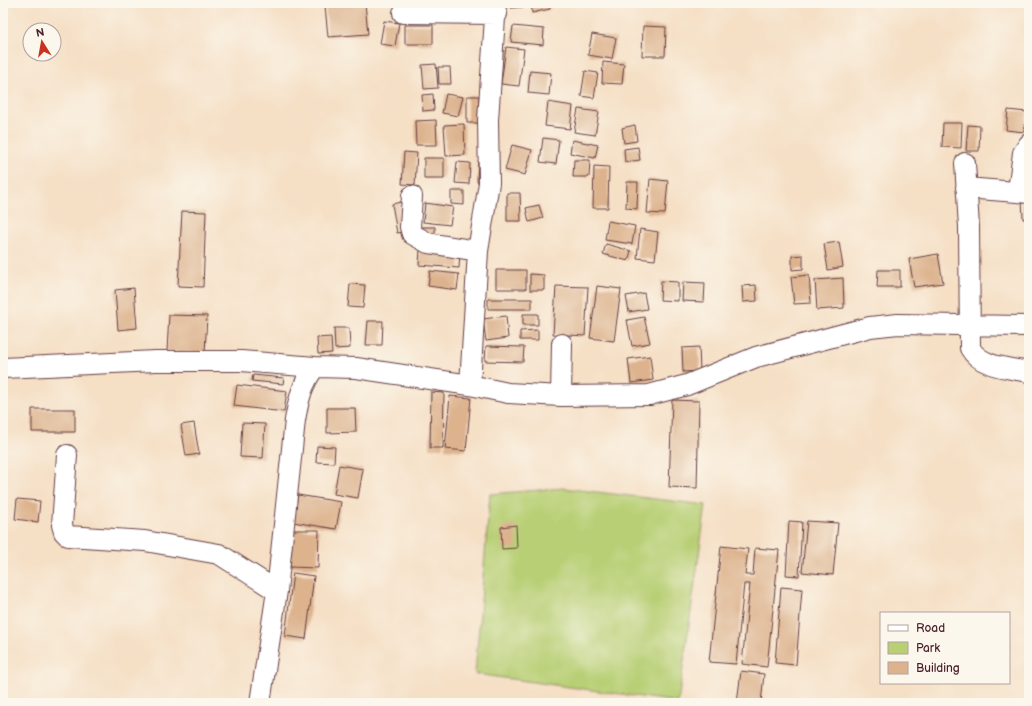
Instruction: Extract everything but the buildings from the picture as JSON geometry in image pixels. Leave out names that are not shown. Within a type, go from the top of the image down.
[{"type":"street","points":[[403,13],[497,8],[488,120],[489,183],[478,251],[470,385]]},
{"type":"street","points":[[966,188],[1024,192],[1023,153],[1029,144]]},
{"type":"street","points":[[965,163],[969,227],[970,348],[974,356],[988,363],[1029,372]]},
{"type":"street","points":[[412,196],[410,227],[412,234],[428,243],[478,251]]},
{"type":"street","points":[[3,368],[156,361],[241,361],[316,367],[356,368],[470,385],[508,393],[561,396],[649,395],[688,385],[756,357],[870,328],[898,324],[1029,326]]},
{"type":"street","points":[[561,396],[562,344]]},
{"type":"street","points":[[260,703],[277,591],[295,420],[299,397],[306,380],[316,367]]},
{"type":"street","points":[[67,455],[62,525],[64,532],[68,536],[145,541],[219,554],[277,591]]},
{"type":"green space","points":[[563,488],[706,505],[678,702],[475,674],[490,494]]}]
